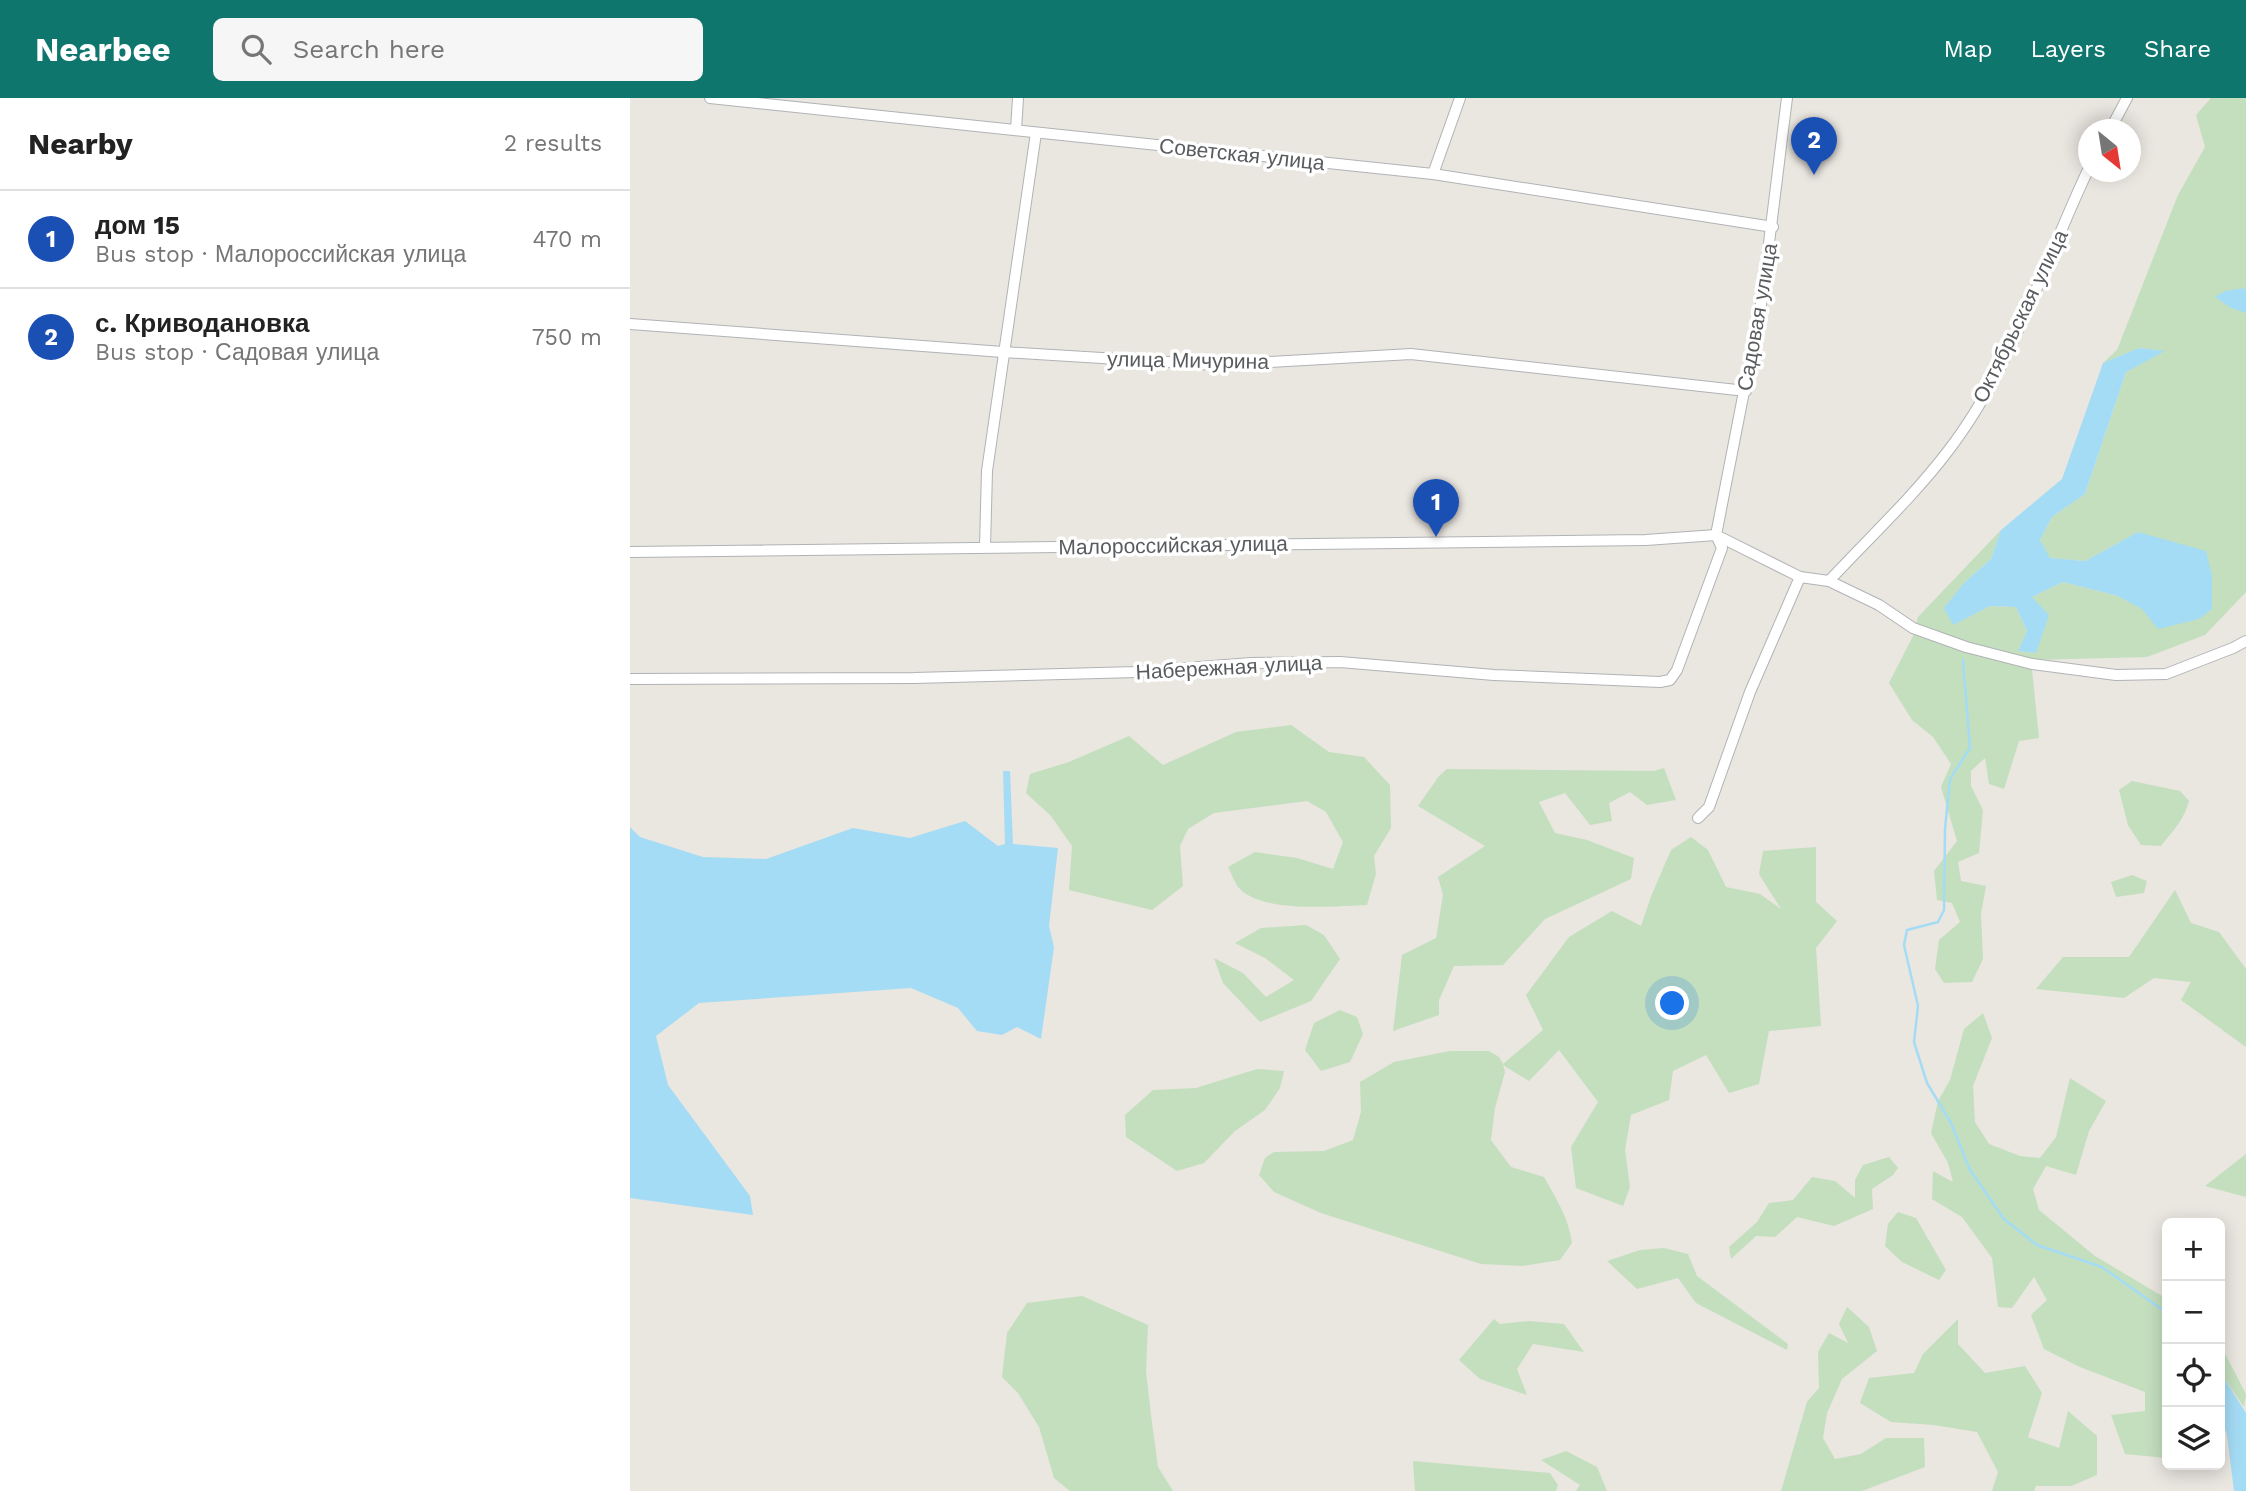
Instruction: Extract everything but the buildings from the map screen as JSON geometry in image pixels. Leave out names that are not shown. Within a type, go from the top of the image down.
[{"type":"street","name":"Советская улица","points":[[710,98],[812,104],[1036,133],[1433,174],[1773,226]]},
{"type":"street","points":[[1016,130],[1018,98]]},
{"type":"street","points":[[1433,174],[1460,98]]},
{"type":"street","name":"Садовая улица","points":[[1716,535],[1746,390],[1773,226],[1787,98]]},
{"type":"street","points":[[2115,119],[2123,99]]},
{"type":"street","points":[[985,547],[987,471],[1036,133]]},
{"type":"street","name":"Октябрьская улица","points":[[1829,581],[1948,451],[1974,413],[2013,340],[2083,182]]},
{"type":"street","name":"улица Мичурина","points":[[630,324],[1216,365],[1411,354],[1746,390]]},
{"type":"street","points":[[1716,535],[1800,577],[1829,581],[1879,605],[1913,628],[1966,647],[2042,666],[2116,675],[2166,674],[2246,641]]},
{"type":"street","name":"Малороссийская улица","points":[[630,552],[1647,540],[1716,535]]},
{"type":"street","name":"Набережная улица","points":[[630,679],[914,678],[1136,672],[1251,663],[1340,662],[1494,675],[1660,682],[1670,680],[1677,670],[1709,587],[1722,548],[1716,535]]},
{"type":"street","points":[[1698,818],[1709,807],[1750,692],[1800,577]]},
{"type":"green space","points":[[2211,98],[2246,98],[2246,592],[2205,635],[2147,657],[2031,660],[2039,738],[2019,741],[2004,789],[1989,784],[1985,758],[1971,771],[1971,786],[1983,810],[1979,853],[1958,862],[1961,881],[1986,886],[1981,914],[1983,959],[1972,982],[1944,983],[1935,969],[1939,940],[1960,922],[1952,903],[1937,900],[1934,871],[1957,841],[1941,787],[1951,764],[1933,737],[1912,720],[1889,683],[1913,636],[1918,617],[2001,530],[1991,559],[1964,583],[1953,624],[1990,606],[2016,607],[2027,631],[2018,651],[2036,653],[2032,597],[2063,582],[2118,596],[2179,623],[2199,619],[2138,532],[2085,561],[2049,558],[2040,540],[2052,517],[2085,494],[2126,372],[2163,351],[2139,348],[2103,363],[2117,350],[2178,195],[2205,147],[2196,115]]},
{"type":"green space","points":[[1291,725],[1329,752],[1364,757],[1390,785],[1391,828],[1374,856],[1376,874],[1367,905],[1281,905],[1249,896],[1238,887],[1228,867],[1255,852],[1297,858],[1333,869],[1343,842],[1326,812],[1307,801],[1214,813],[1188,829],[1180,846],[1183,886],[1152,910],[1069,890],[1072,846],[1051,816],[1026,793],[1030,774],[1069,762],[1129,736],[1163,765],[1236,732]]},
{"type":"green space","points":[[1664,768],[1676,800],[1647,805],[1630,792],[1609,803],[1612,821],[1590,825],[1565,793],[1539,802],[1555,833],[1587,840],[1634,858],[1631,879],[1545,919],[1503,965],[1454,966],[1439,1000],[1439,1015],[1393,1031],[1402,955],[1436,938],[1443,895],[1438,877],[1485,846],[1418,806],[1439,776],[1447,769],[1654,771]]},
{"type":"green space","points":[[2132,781],[2180,791],[2189,801],[2181,820],[2161,846],[2141,845],[2128,825],[2119,790]]},
{"type":"green space","points":[[1691,837],[1708,850],[1726,887],[1760,894],[1781,909],[1759,874],[1763,851],[1816,847],[1816,902],[1837,921],[1816,948],[1821,1026],[1769,1031],[1759,1084],[1729,1093],[1706,1055],[1673,1071],[1669,1100],[1631,1115],[1625,1150],[1630,1187],[1623,1206],[1576,1188],[1571,1147],[1598,1102],[1559,1050],[1529,1081],[1503,1065],[1505,1072],[1495,1108],[1491,1140],[1511,1167],[1544,1177],[1561,1209],[1572,1243],[1560,1260],[1522,1266],[1481,1264],[1321,1213],[1274,1192],[1259,1175],[1265,1158],[1274,1152],[1324,1151],[1353,1140],[1361,1112],[1360,1082],[1394,1062],[1450,1051],[1489,1051],[1499,1057],[1503,1064],[1543,1030],[1526,995],[1569,937],[1612,911],[1641,926],[1671,850]]},
{"type":"green space","points":[[2132,875],[2147,881],[2144,893],[2116,897],[2111,882]]},
{"type":"green space","points":[[2175,890],[2191,923],[2219,932],[2246,969],[2246,1047],[2181,1000],[2191,982],[2154,978],[2124,998],[2036,989],[2063,957],[2129,957]]},
{"type":"green space","points":[[1306,925],[1324,935],[1340,959],[1311,1001],[1260,1022],[1223,983],[1214,958],[1243,973],[1266,997],[1294,980],[1265,958],[1235,943],[1261,928]]},
{"type":"green space","points":[[1340,1010],[1357,1017],[1363,1034],[1350,1062],[1321,1071],[1305,1050],[1314,1023]]},
{"type":"green space","points":[[1983,1013],[1992,1038],[1973,1086],[1975,1122],[1989,1144],[2020,1156],[2040,1158],[2056,1137],[2070,1078],[2106,1101],[2089,1131],[2076,1175],[2046,1166],[2033,1189],[2039,1210],[2095,1256],[2162,1296],[2162,1458],[2125,1454],[2111,1415],[2145,1411],[2145,1392],[2080,1367],[2044,1349],[2031,1315],[2047,1300],[2034,1277],[2012,1308],[1998,1307],[1992,1258],[1962,1217],[1932,1199],[1933,1171],[1953,1182],[1948,1163],[1931,1133],[1938,1101],[1950,1080],[1964,1029]]},
{"type":"green space","points":[[1257,1069],[1284,1071],[1280,1088],[1265,1110],[1235,1131],[1204,1163],[1177,1171],[1126,1137],[1125,1115],[1153,1090],[1196,1088]]},
{"type":"green space","points":[[2246,1154],[2246,1197],[2205,1186]]},
{"type":"green space","points":[[1889,1157],[1898,1168],[1893,1175],[1872,1189],[1873,1209],[1834,1226],[1797,1217],[1775,1237],[1756,1236],[1731,1259],[1729,1247],[1757,1222],[1769,1203],[1793,1200],[1812,1177],[1835,1181],[1855,1198],[1855,1180],[1863,1165]]},
{"type":"green space","points":[[1898,1212],[1916,1218],[1946,1270],[1939,1280],[1902,1262],[1885,1246],[1888,1224]]},
{"type":"green space","points":[[1664,1248],[1688,1254],[1697,1276],[1788,1344],[1787,1350],[1696,1303],[1678,1278],[1637,1289],[1607,1261],[1640,1250]]},
{"type":"green space","points":[[1082,1296],[1148,1325],[1146,1371],[1158,1467],[1173,1491],[1070,1491],[1054,1478],[1039,1427],[1018,1393],[1002,1377],[1007,1333],[1027,1303]]},
{"type":"green space","points":[[1847,1307],[1869,1327],[1877,1351],[1842,1379],[1827,1413],[1823,1438],[1835,1459],[1861,1454],[1886,1438],[1924,1438],[1925,1467],[1862,1491],[1781,1491],[1807,1402],[1819,1388],[1818,1352],[1829,1333],[1848,1343],[1839,1324]]},
{"type":"green space","points":[[1494,1319],[1500,1324],[1529,1321],[1564,1324],[1584,1352],[1533,1344],[1517,1369],[1527,1395],[1480,1379],[1459,1360]]},
{"type":"green space","points":[[1958,1319],[1958,1344],[1985,1373],[2025,1366],[2042,1393],[2028,1437],[2059,1448],[2068,1411],[2097,1436],[2097,1475],[2071,1486],[2036,1486],[2034,1491],[1992,1491],[1998,1472],[1977,1432],[1891,1422],[1860,1403],[1869,1378],[1914,1373],[1923,1354]]},
{"type":"green space","points":[[2225,1354],[2246,1394],[2244,1407],[2225,1379]]},
{"type":"green space","points":[[1566,1451],[1597,1467],[1607,1491],[1576,1491],[1580,1485],[1541,1460]]},
{"type":"green space","points":[[1413,1461],[1550,1473],[1558,1485],[1556,1491],[1415,1491]]},
{"type":"water","points":[[2244,288],[2246,313],[2231,308],[2215,297],[2225,291]]},
{"type":"water","points":[[2139,348],[2165,351],[2126,372],[2085,494],[2052,517],[2040,540],[2050,558],[2085,561],[2138,532],[2206,551],[2212,576],[2212,609],[2199,619],[2158,629],[2142,609],[2118,596],[2063,582],[2032,597],[2049,615],[2036,653],[2018,651],[2027,631],[2016,607],[1990,606],[1953,625],[1944,608],[1964,583],[1991,559],[2001,530],[2062,479],[2103,363]]},
{"type":"water","points":[[1003,771],[1010,771],[1013,844],[1058,848],[1049,926],[1054,947],[1041,1039],[1017,1027],[1002,1035],[977,1031],[958,1008],[911,988],[699,1003],[656,1036],[668,1085],[750,1196],[753,1215],[630,1198],[630,827],[640,837],[703,857],[766,859],[853,828],[910,838],[965,821],[998,846],[1005,844]]},
{"type":"water","points":[[2225,1380],[2246,1413],[2246,1491],[2234,1491],[2227,1435]]},
{"type":"waterway","points":[[1963,660],[1970,748],[1950,779],[1945,829],[1944,910],[1938,922],[1907,930],[1904,945],[1918,1006],[1914,1042],[1927,1083],[1951,1123],[1970,1170],[2004,1219],[2037,1245],[2102,1267],[2162,1309]]},
{"type":"place","name":"с. Криводановка","points":[[1814,175]]},
{"type":"place","name":"дом 15","points":[[1436,537]]}]
